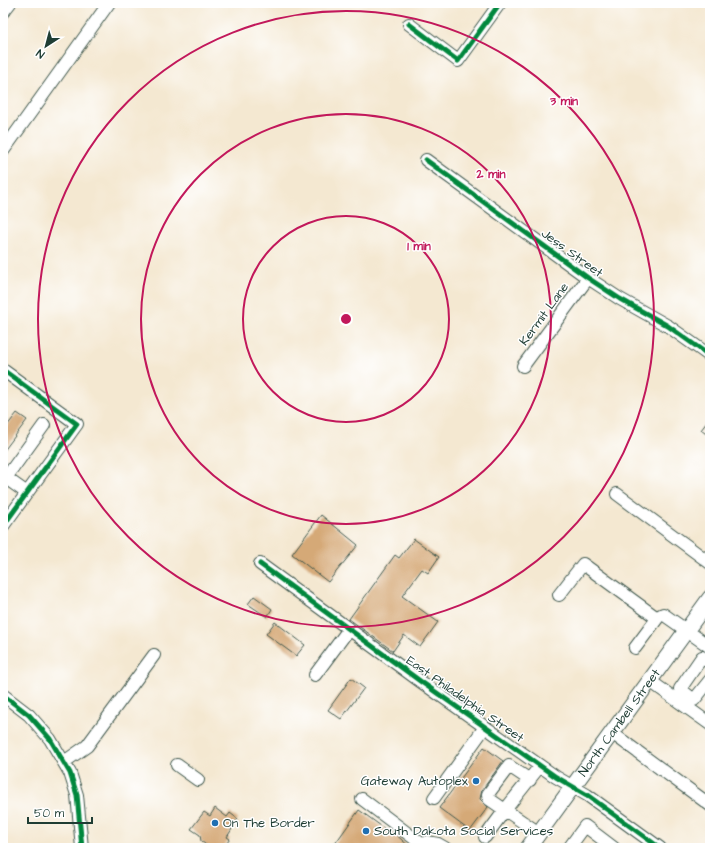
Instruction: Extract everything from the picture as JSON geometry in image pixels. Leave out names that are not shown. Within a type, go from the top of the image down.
[{"type":"main road","name":"North Cambell Street","points":[[528,848],[710,598]]},
{"type":"street","points":[[3,12],[10,3]]},
{"type":"street","points":[[3,151],[109,3]]},
{"type":"street","points":[[409,24],[458,61],[500,3]]},
{"type":"street","name":"Jess Street","points":[[426,160],[588,278],[620,299],[668,326],[710,356]]},
{"type":"street","name":"Kermit Lane","points":[[523,366],[588,278]]},
{"type":"street","points":[[3,370],[77,424],[3,526]]},
{"type":"street","points":[[26,493],[4,480],[44,425]]},
{"type":"street","points":[[617,494],[710,563]]},
{"type":"street","name":"East Philadelphia Street","points":[[260,564],[485,727],[540,766],[573,787],[647,844],[660,848]]},
{"type":"street","points":[[559,596],[583,564],[657,618]]},
{"type":"street","points":[[635,648],[657,618],[661,615],[666,615],[710,646],[706,660],[680,687],[683,699]]},
{"type":"street","points":[[315,676],[349,629]]},
{"type":"street","points":[[64,762],[87,746],[154,655]]},
{"type":"street","points":[[683,699],[694,700],[710,680]]},
{"type":"street","points":[[650,681],[683,699],[710,724]]},
{"type":"street","points":[[3,695],[29,715],[50,738],[70,773],[77,795],[82,848]]},
{"type":"street","points":[[434,798],[485,727]]},
{"type":"street","points":[[612,733],[710,804]]},
{"type":"street","points":[[177,765],[198,780]]},
{"type":"street","points":[[530,780],[509,766],[488,794],[489,799],[539,833]]},
{"type":"street","points":[[484,837],[540,766]]},
{"type":"street","points":[[362,799],[421,846],[428,842],[438,844],[445,848]]},
{"type":"street","points":[[569,848],[585,826],[614,848]]},
{"type":"building","points":[[17,413],[27,420],[3,452],[3,431]]},
{"type":"building","points":[[710,418],[710,437],[701,430]]},
{"type":"building","points":[[321,515],[358,545],[328,582],[292,554]]},
{"type":"building","points":[[414,539],[439,557],[428,573],[422,569],[402,596],[438,622],[420,647],[404,635],[393,651],[349,619],[395,555],[399,558]]},
{"type":"building","points":[[254,596],[272,609],[267,617],[248,604]]},
{"type":"building","points":[[275,622],[305,645],[296,656],[266,634]]},
{"type":"building","points":[[351,678],[364,688],[341,719],[328,710]]},
{"type":"building","name":"Gateway Autoplex","points":[[484,747],[503,761],[482,790],[480,799],[488,807],[470,831],[439,808]]},
{"type":"building","name":"On The Border","points":[[215,808],[227,817],[230,813],[238,819],[231,828],[232,829],[227,837],[230,839],[223,848],[210,848],[201,841],[200,835],[191,829],[204,812],[210,816]]},
{"type":"building","name":"South Dakota Social Services","points":[[359,810],[392,834],[393,832],[411,848],[332,848]]},
{"type":"cycle path","points":[[409,24],[458,61],[500,3]]},
{"type":"cycle path","points":[[426,160],[588,278],[620,299],[668,326],[710,356]]},
{"type":"cycle path","points":[[3,370],[77,424],[3,526]]},
{"type":"cycle path","points":[[260,564],[420,681],[556,777],[587,795],[660,848]]},
{"type":"cycle path","points":[[3,695],[29,715],[50,739],[70,773],[77,795],[82,848]]},
{"type":"place","name":"Gateway Autoplex","points":[[476,781]]},
{"type":"place","name":"On The Border","points":[[215,823]]},
{"type":"place","name":"South Dakota Social Services","points":[[366,831]]}]
